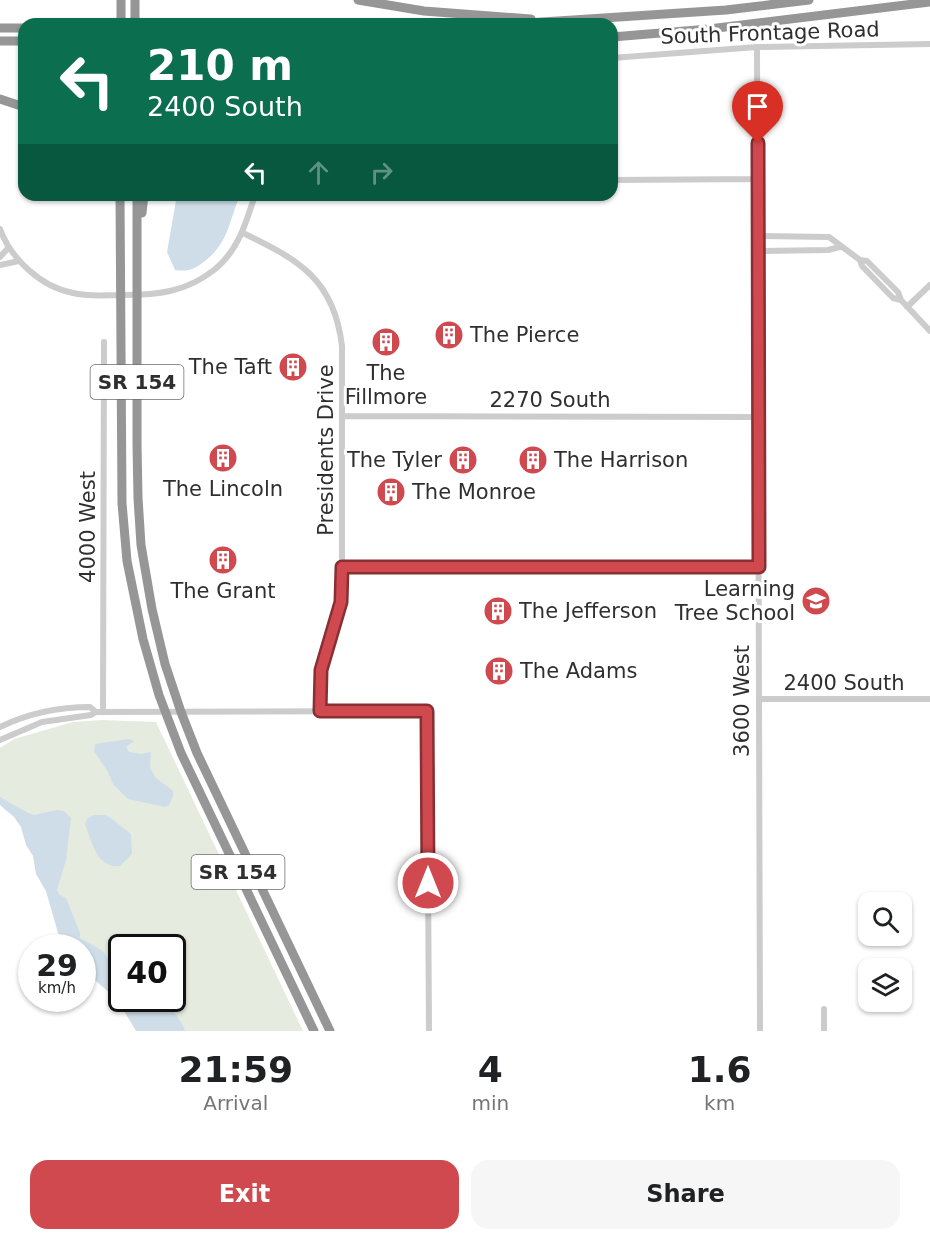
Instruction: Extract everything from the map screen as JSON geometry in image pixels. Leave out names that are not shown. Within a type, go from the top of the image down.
[{"type":"highway","points":[[358,0],[408,10],[529,18]]},
{"type":"highway","points":[[612,18],[726,10],[809,0]]},
{"type":"highway","points":[[121,1],[121,18]]},
{"type":"highway","points":[[135,1],[135,18]]},
{"type":"highway","points":[[618,37],[709,29],[930,2]]},
{"type":"highway","points":[[0,28],[18,28]]},
{"type":"highway","points":[[0,41],[18,41]]},
{"type":"highway","points":[[0,99],[18,104]]},
{"type":"highway","name":"SR 154","points":[[120,201],[121,466],[124,532],[142,639],[165,712],[202,798],[314,1031]]},
{"type":"highway","name":"SR 154","points":[[137,201],[137,444],[141,545],[156,629],[181,712],[203,766],[330,1031]]},
{"type":"highway","points":[[138,272],[144,201]]},
{"type":"street","name":"South Frontage Road","points":[[618,58],[758,47],[930,44]]},
{"type":"street","name":"3600 West","points":[[758,47],[759,1031]]},
{"type":"street","points":[[618,180],[758,179]]},
{"type":"street","points":[[0,229],[19,261],[33,274],[58,289],[88,295],[138,295],[190,286],[216,268],[232,252],[243,233],[253,201]]},
{"type":"street","name":"Presidents Drive","points":[[243,233],[281,251],[305,268],[316,280],[331,304],[340,332],[342,346],[341,602],[321,670],[320,711]]},
{"type":"street","points":[[758,236],[828,237],[860,260],[862,266],[893,298],[901,300],[930,331]]},
{"type":"street","points":[[0,257],[9,247]]},
{"type":"street","points":[[758,251],[828,250],[840,247]]},
{"type":"street","points":[[0,265],[19,261]]},
{"type":"street","points":[[907,308],[930,285]]},
{"type":"street","name":"4000 West","points":[[100,712],[104,342]]},
{"type":"street","name":"2270 South","points":[[342,417],[758,417]]},
{"type":"street","points":[[342,567],[759,567]]},
{"type":"street","name":"2400 South","points":[[759,699],[930,699]]},
{"type":"street","points":[[0,727],[29,715],[58,709],[90,707],[100,712]]},
{"type":"street","points":[[0,740],[42,722],[100,712],[427,711],[429,1031]]},
{"type":"street","points":[[824,1010],[824,1031]]},
{"type":"shaded area","points":[[176,201],[238,201],[224,239],[213,254],[201,264],[184,271],[175,270],[167,252]]},
{"type":"shaded area","points":[[102,720],[156,722],[303,1031],[152,1031],[135,1012],[186,1012],[186,934],[108,934],[108,981],[96,966],[96,934],[76,934],[22,817],[0,801],[0,748],[14,739],[73,722]]},
{"type":"shaded area","points":[[129,739],[134,741],[126,747],[129,752],[141,754],[151,752],[150,767],[155,777],[173,791],[169,805],[165,807],[128,799],[113,784],[94,751],[95,744]]},
{"type":"shaded area","points":[[0,797],[34,815],[57,810],[64,811],[71,818],[66,860],[57,890],[66,898],[80,934],[59,934],[46,891],[36,874],[33,856],[26,845],[21,827],[14,817],[0,805]]},
{"type":"shaded area","points":[[94,815],[105,815],[131,834],[132,854],[120,866],[106,863],[96,853],[85,824],[88,818]]},
{"type":"shaded area","points":[[96,947],[103,951],[108,958],[108,991],[96,981]]},
{"type":"shaded area","points":[[125,1012],[174,1012],[185,1031],[136,1031]]},
{"type":"place","name":"The Pierce","points":[[449,335]]},
{"type":"place","name":"The Fillmore","points":[[386,342]]},
{"type":"place","name":"The Taft","points":[[293,367]]},
{"type":"place","name":"The Lincoln","points":[[223,458]]},
{"type":"place","name":"The Tyler","points":[[463,460]]},
{"type":"place","name":"The Harrison","points":[[533,460]]},
{"type":"place","name":"The Monroe","points":[[391,492]]},
{"type":"place","name":"The Grant","points":[[223,560]]},
{"type":"place","name":"Learning Tree School","points":[[816,601]]},
{"type":"place","name":"The Jefferson","points":[[498,611]]},
{"type":"place","name":"The Adams","points":[[499,671]]},
{"type":"route","points":[[428,883],[427,711],[320,711],[321,670],[341,602],[342,567],[759,567],[758,143]]}]
